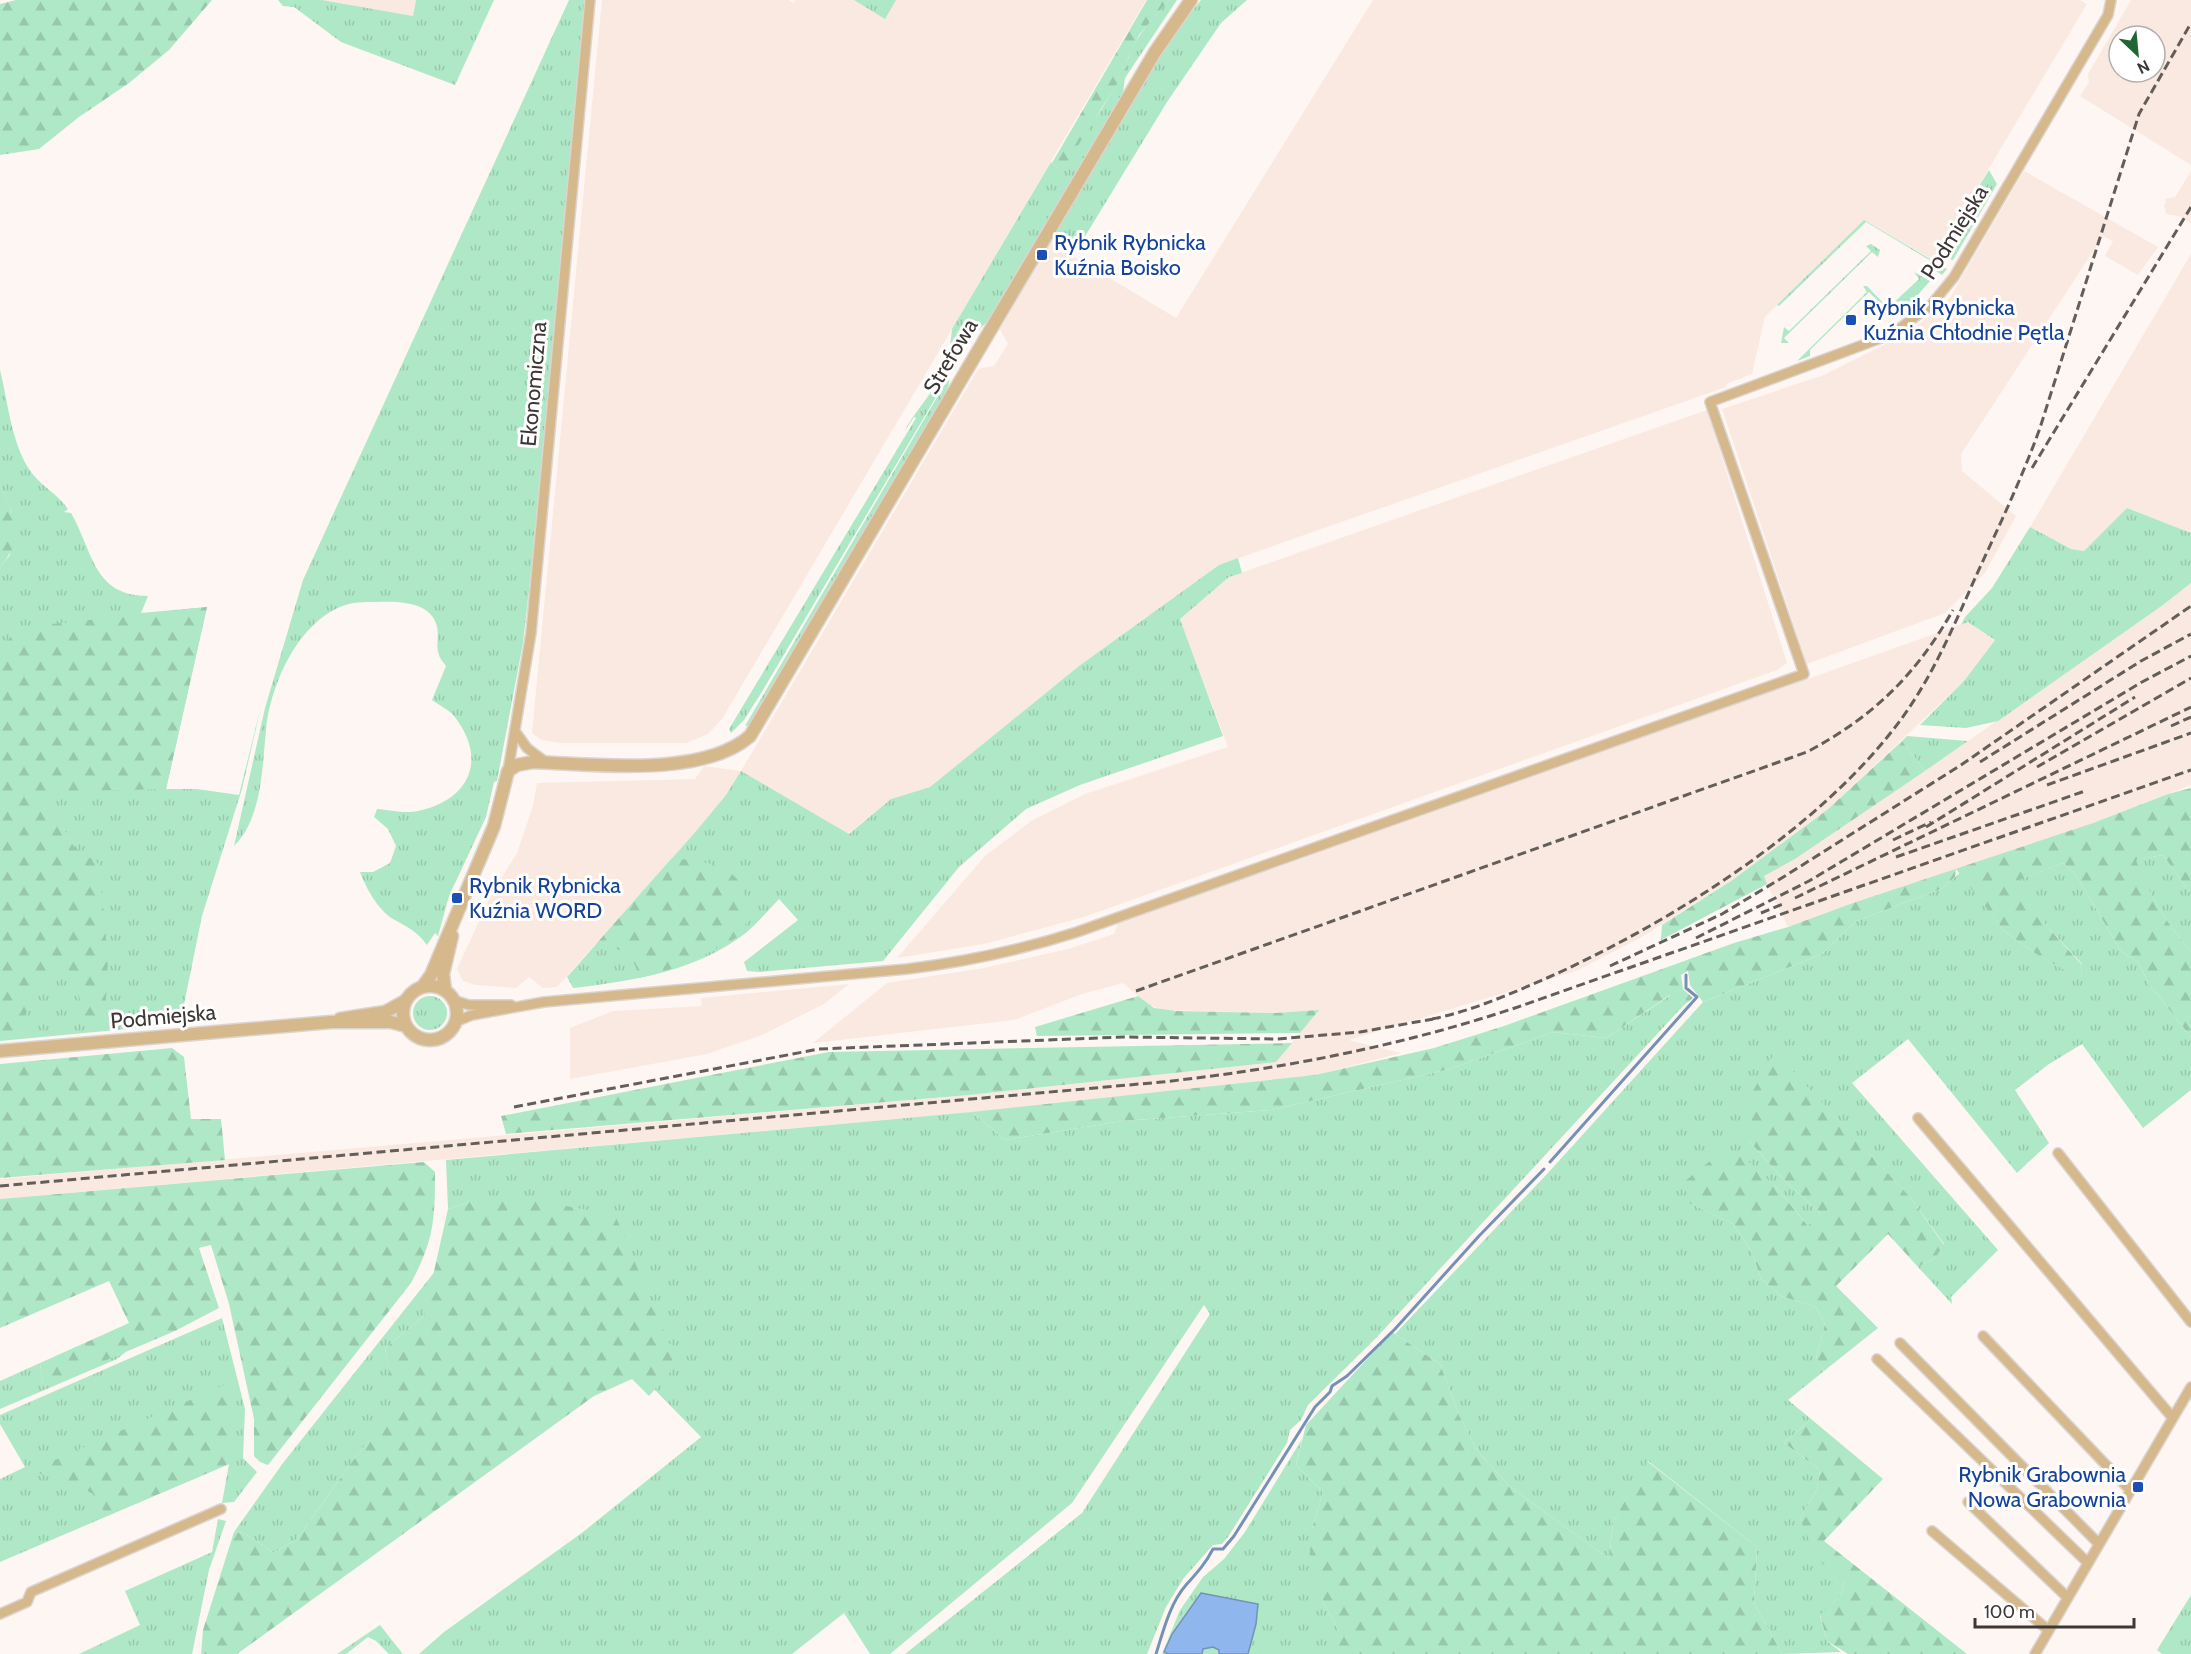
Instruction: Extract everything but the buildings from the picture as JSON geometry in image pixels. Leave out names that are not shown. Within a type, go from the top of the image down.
[{"type":"street","name":"Ekonomiczna","points":[[423,987],[456,918],[494,826],[515,731],[531,633],[590,0]]},
{"type":"street","name":"Strefowa","points":[[547,763],[680,764],[724,753],[750,736],[1155,52],[1191,0]]},
{"type":"street","name":"Podmiejska","points":[[519,1005],[907,969],[963,962],[1016,950],[1077,932],[1804,675],[1710,402],[1877,341],[1912,322],[1931,305],[1954,277],[2104,22],[2111,8],[2111,0]]},
{"type":"street","points":[[515,731],[526,748],[547,763]]},
{"type":"street","points":[[508,771],[522,763],[547,763]]},
{"type":"street","name":"Ekonomiczna","points":[[449,995],[443,970],[456,918]]},
{"type":"street","points":[[449,995],[456,1008],[455,1022],[446,1035],[431,1040],[417,1037],[406,1026],[402,1014],[405,1001],[411,993],[423,987],[435,986],[469,1005],[519,1005]]},
{"type":"street","name":"Podmiejska","points":[[331,1022],[357,1015],[385,1012],[405,1001]]},
{"type":"street","points":[[455,1022],[469,1016],[494,1013],[519,1005]]},
{"type":"street","name":"Podmiejska","points":[[0,1051],[331,1022],[391,1022],[406,1026]]},
{"type":"street","points":[[1918,1118],[2172,1417]]},
{"type":"street","points":[[2058,1154],[2191,1322]]},
{"type":"street","points":[[1983,1336],[2129,1489]]},
{"type":"street","points":[[1900,1343],[2098,1542]]},
{"type":"street","points":[[1877,1359],[2087,1562]]},
{"type":"street","points":[[2035,1654],[2098,1542],[2191,1387]]},
{"type":"street","points":[[1968,1502],[2067,1597]]},
{"type":"street","points":[[0,1614],[27,1602],[31,1592],[221,1509]]},
{"type":"street","points":[[1932,1531],[2048,1630]]},
{"type":"shaded area","points":[[323,0],[416,0],[413,16]]},
{"type":"shaded area","points":[[602,0],[789,0],[793,3],[795,0],[1146,0],[722,719],[708,734],[687,743],[561,743],[541,740],[532,733]]},
{"type":"shaded area","points":[[1373,0],[2080,0],[2087,4],[1954,227],[1957,241],[1942,265],[1864,220],[1765,317],[1752,374],[1726,384],[1726,387],[1219,565],[1079,666],[930,787],[891,799],[848,834],[741,772],[726,795],[697,830],[557,987],[543,988],[529,977],[516,988],[476,985],[463,981],[457,969],[493,891],[517,853],[533,806],[537,783],[695,779],[704,766],[741,771],[978,369],[994,366],[1008,344],[1000,329],[1052,238],[1073,256],[1176,318]]},
{"type":"shaded area","points":[[2131,0],[2191,0],[2191,165],[2080,96],[2089,82],[2088,74],[2107,41],[2107,84],[2167,84],[2167,24],[2117,24]]},
{"type":"shaded area","points":[[2024,171],[2158,247],[2138,275],[2105,256],[2113,241],[2103,236],[1961,454],[1962,471],[2016,516],[1985,573],[1945,613],[1807,664],[1722,409],[1824,375],[1911,331],[1949,299]]},
{"type":"shaded area","points":[[2191,171],[2191,223],[2179,216],[2166,214],[2164,204],[2165,199],[2175,197]]},
{"type":"shaded area","points":[[2191,254],[2191,533],[2127,508],[2090,547],[2084,551],[2071,549],[2030,527]]},
{"type":"shaded area","points":[[1707,410],[1787,663],[1777,670],[1084,917],[984,944],[897,958],[985,856],[1031,821],[1085,794],[1228,747],[1180,619],[1229,577]]},
{"type":"shaded area","points":[[2191,583],[2191,785],[2093,823],[1788,927],[1763,876],[1795,859],[1938,762]]},
{"type":"shaded area","points":[[1968,622],[1995,640],[1964,681],[1827,810],[1731,881],[1640,938],[1576,971],[1349,1040],[1401,1053],[1316,1075],[1054,1105],[0,1199],[0,1179],[969,1095],[1276,1062],[1318,1010],[1275,1013],[1162,1010],[1147,1004],[1123,983],[1082,994],[1014,1020],[813,1043],[887,983],[984,968],[1068,949],[1114,934],[1118,924]]},
{"type":"shaded area","points":[[849,984],[824,1004],[762,1035],[707,1054],[570,1079],[570,1028],[613,1011],[702,1006],[701,998]]},
{"type":"green space","points":[[16,0],[212,0],[169,50],[129,83],[79,117],[39,149],[0,155],[0,4]]},
{"type":"green space","points":[[278,0],[322,0],[413,16],[416,0],[494,0],[455,85],[341,42],[294,7],[283,6]]},
{"type":"green space","points":[[569,0],[585,0],[523,643],[497,781],[494,782],[486,817],[449,896],[438,936],[435,933],[427,945],[416,933],[382,910],[369,892],[360,872],[373,872],[390,863],[396,846],[388,829],[374,817],[377,809],[413,812],[436,806],[450,798],[468,776],[471,762],[470,747],[464,732],[452,714],[432,700],[446,666],[438,650],[438,632],[435,622],[432,616],[421,607],[390,602],[349,604],[332,611],[302,638],[281,674],[274,693],[266,731],[262,777],[255,808],[243,835],[234,846],[265,708],[303,580]]},
{"type":"green space","points":[[854,0],[896,0],[885,19]]},
{"type":"green space","points":[[1147,0],[1169,0],[1139,35],[1128,58],[1127,68],[1065,166],[1058,168],[1052,163]]},
{"type":"green space","points":[[1169,0],[1177,0],[1125,78],[1123,93],[987,322],[971,337],[956,361],[952,360],[949,367],[952,369],[763,690],[744,720],[731,733],[729,729],[916,418],[914,417],[904,432],[908,425],[940,378],[947,358],[952,329],[1051,162],[1058,168],[1101,110],[1126,68],[1137,40]]},
{"type":"green space","points":[[1201,0],[1247,0],[1221,23],[1167,102],[1073,256],[1052,238],[1140,86]]},
{"type":"green space","points":[[1989,170],[1997,184],[1953,260],[1946,258],[1957,241],[1954,227]]},
{"type":"green space","points":[[1864,220],[1947,269],[1942,275],[1933,269],[1936,264],[1866,222],[1779,306],[1777,305]]},
{"type":"green space","points":[[1871,244],[1880,250],[1878,257],[1872,252],[1784,338],[1789,343],[1781,343],[1784,327],[1789,331],[1871,251],[1866,246]]},
{"type":"green space","points":[[1914,272],[1930,281],[1915,298],[1918,303],[1901,315],[1891,309],[1888,311],[1869,292],[1810,350],[1810,356],[1797,361],[1867,292],[1863,286],[1867,286],[1888,308],[1919,279]]},
{"type":"green space","points":[[0,370],[14,434],[23,458],[33,475],[68,509],[64,512],[71,513],[97,569],[105,580],[130,594],[148,596],[141,613],[207,607],[166,789],[197,789],[239,795],[262,702],[242,789],[202,916],[180,1024],[0,1041],[0,567],[10,555],[12,512],[0,484]]},
{"type":"green space","points":[[950,375],[948,389],[754,717],[749,725],[745,726]]},
{"type":"green space","points":[[0,484],[13,516],[15,536],[13,546],[0,567]]},
{"type":"green space","points":[[2127,508],[2191,533],[2191,583],[1998,721],[1966,728],[1920,725],[1964,681],[1995,640],[1968,622],[1961,625],[1965,617],[1992,588],[2030,527],[2071,549],[2084,551]]},
{"type":"green space","points":[[1238,558],[1242,573],[1229,577],[1180,619],[1223,736],[1080,785],[1026,809],[959,867],[883,961],[760,972],[747,971],[744,962],[798,920],[779,899],[747,932],[708,956],[664,972],[619,982],[573,988],[567,977],[697,830],[726,795],[741,771],[849,834],[891,799],[930,787],[1079,666],[1219,565]]},
{"type":"green space","points":[[207,607],[166,789],[43,792],[74,847],[99,864],[108,959],[105,1020],[85,1028],[75,973],[55,966],[13,1034],[0,1035],[0,654],[16,628]]},
{"type":"green space","points":[[1907,736],[1968,741],[1925,771],[1902,741]]},
{"type":"green space","points":[[1902,741],[1925,771],[1795,859],[1764,876],[1767,884],[1661,940],[1662,925],[1731,881],[1827,810]]},
{"type":"green space","points":[[2191,788],[2191,894],[2163,855],[2136,860],[2159,908],[2191,951],[2191,1037],[2149,984],[2138,962],[2121,951],[2076,875],[2063,863],[2009,884],[2082,965],[2081,979],[2036,954],[2004,931],[1956,869],[1955,877],[1941,889],[1856,921],[1822,954],[1703,1002],[1690,985],[1688,971],[1681,975],[1683,989],[1693,998],[1684,1005],[1670,995],[1606,1038],[1553,1032],[1450,1069],[1271,1110],[1122,1121],[1005,1140],[972,1112],[1315,1075],[1434,1048],[1504,1026],[1734,943],[1788,927],[1850,904],[2093,823],[2168,794]]},
{"type":"green space","points":[[2163,855],[2191,894],[2191,951],[2159,908],[2135,860]]},
{"type":"green space","points":[[672,858],[713,864],[731,873],[738,880],[746,899],[746,932],[694,960],[639,978],[633,962],[625,953],[596,944]]},
{"type":"green space","points":[[2063,863],[2076,875],[2121,951],[2138,962],[2149,984],[2191,1037],[2191,1090],[2143,1128],[2082,1044],[2049,1064],[2015,1090],[2049,1143],[2017,1173],[1908,1039],[1852,1083],[1998,1250],[1951,1297],[1952,1304],[1918,1267],[1935,1258],[1944,1244],[1910,1197],[1775,1053],[1759,1082],[1749,1141],[1785,1181],[1820,1213],[1809,1227],[1774,1185],[1690,1203],[1733,1224],[1752,1252],[1761,1279],[1781,1296],[1816,1307],[1825,1324],[1816,1358],[1824,1371],[1788,1400],[1811,1419],[1784,1443],[1820,1470],[1817,1489],[1800,1519],[1845,1582],[1841,1595],[1820,1616],[1827,1641],[1841,1652],[1782,1654],[1754,1603],[1757,1547],[1648,1461],[1613,1522],[1609,1559],[1508,1485],[1476,1449],[1459,1415],[1440,1364],[1395,1334],[1547,1174],[1703,1002],[1822,954],[1856,921],[1941,889],[1960,873],[2004,931],[2036,954],[2081,978],[2082,964],[2008,884]]},
{"type":"green space","points":[[1671,995],[1684,1005],[1377,1337],[1308,1405],[1301,1420],[1290,1430],[1287,1443],[1228,1537],[1222,1544],[1213,1545],[1183,1579],[1166,1607],[1147,1654],[905,1654],[1082,1513],[1210,1314],[1204,1305],[1072,1503],[890,1654],[870,1654],[844,1613],[792,1654],[419,1654],[444,1632],[583,1532],[701,1437],[654,1389],[683,1356],[470,1202],[448,1209],[446,1160],[972,1112],[1005,1140],[1122,1121],[1271,1110],[1450,1069],[1553,1032],[1606,1038]]},
{"type":"green space","points":[[430,996],[442,1001],[447,1013],[442,1025],[430,1030],[418,1025],[413,1013],[418,1001]]},
{"type":"green space","points":[[1138,996],[1154,1008],[1176,1011],[1275,1013],[1319,1010],[1300,1033],[1037,1036],[1035,1027]]},
{"type":"green space","points":[[1292,1043],[1276,1062],[969,1095],[506,1134],[501,1116],[829,1052]]},
{"type":"green space","points":[[172,1048],[184,1057],[191,1119],[221,1119],[225,1160],[0,1178],[0,1064]]},
{"type":"green space","points":[[1775,1052],[1910,1197],[1944,1245],[1935,1258],[1918,1267],[1888,1234],[1836,1286],[1878,1328],[1824,1371],[1816,1358],[1825,1324],[1816,1307],[1781,1296],[1761,1279],[1752,1252],[1733,1224],[1689,1203],[1684,1182],[1720,1153],[1739,1153],[1774,1185],[1808,1226],[1820,1213],[1785,1181],[1749,1141],[1745,1105]]},
{"type":"green space","points":[[424,1162],[435,1172],[434,1204],[429,1242],[419,1268],[411,1283],[268,1465],[260,1462],[254,1456],[254,1419],[229,1304],[211,1245],[199,1248],[219,1308],[175,1331],[43,1387],[40,1363],[129,1323],[109,1281],[0,1328],[0,1199]]},
{"type":"green space","points":[[511,1196],[615,1215],[669,1343],[684,1356],[649,1396],[632,1379],[594,1396],[237,1654],[201,1654],[203,1630],[234,1532],[244,1533],[274,1553],[297,1539],[354,1459],[395,1408],[385,1348],[424,1316],[448,1209],[470,1202]]},
{"type":"green space","points":[[436,1270],[424,1316],[385,1348],[396,1408],[354,1459],[297,1539],[274,1553],[244,1533],[234,1532],[283,1463]]},
{"type":"green space","points":[[222,1318],[245,1409],[243,1458],[257,1472],[234,1502],[222,1503],[229,1464],[0,1562],[0,1479],[25,1467],[0,1424],[0,1415]]},
{"type":"green space","points":[[1392,1332],[1440,1364],[1459,1415],[1476,1449],[1508,1485],[1609,1559],[1613,1522],[1647,1461],[1757,1547],[1754,1603],[1782,1654],[1339,1654],[1339,1632],[1322,1599],[1309,1562],[1312,1529],[1323,1492],[1296,1465],[1306,1425]]},
{"type":"green space","points":[[127,1351],[117,1359],[0,1409],[0,1381],[40,1363],[43,1386]]},
{"type":"green space","points":[[233,1381],[229,1464],[107,1516],[93,1494],[73,1483],[30,1471]]},
{"type":"green space","points":[[1811,1419],[1883,1479],[1824,1541],[1967,1654],[1848,1654],[1827,1641],[1820,1615],[1841,1595],[1845,1582],[1818,1560],[1800,1519],[1817,1489],[1820,1470],[1784,1443]]},
{"type":"green space","points":[[1302,1439],[1296,1465],[1323,1492],[1312,1529],[1322,1599],[1339,1632],[1339,1654],[1162,1654],[1180,1610],[1203,1577],[1224,1559],[1245,1532]]},
{"type":"green space","points":[[218,1519],[226,1521],[209,1570],[192,1654],[79,1654],[140,1625],[125,1591],[212,1552]]},
{"type":"green space","points":[[2191,1595],[2191,1654],[2162,1654],[2157,1650]]},
{"type":"green space","points":[[380,1625],[403,1654],[389,1654],[376,1641],[368,1637],[346,1654],[337,1654]]},
{"type":"water","points":[[1201,1593],[1258,1604],[1256,1624],[1248,1654],[1219,1654],[1219,1650],[1213,1647],[1203,1649],[1202,1654],[1164,1652],[1172,1634]]},
{"type":"waterway","points":[[1550,1162],[1697,997],[1686,988],[1686,975]]},
{"type":"waterway","points":[[1156,1654],[1168,1618],[1180,1592],[1204,1564],[1213,1549],[1223,1549],[1234,1536],[1315,1407],[1330,1392],[1332,1386],[1347,1376],[1395,1329],[1479,1236],[1544,1169]]},
{"type":"railway","points":[[1432,1019],[1476,1007],[1547,978],[1643,930],[1692,901],[1741,869],[1830,797],[1869,758],[1902,718],[1945,644],[2019,480],[2040,428],[2139,114],[2191,23]]},
{"type":"railway","points":[[2032,468],[2191,207]]},
{"type":"railway","points":[[1610,966],[1722,914],[1785,876],[1961,765],[2191,606]]},
{"type":"railway","points":[[1136,991],[1807,752],[1831,739],[1891,692],[1924,655],[1953,610]]},
{"type":"railway","points":[[1980,762],[2141,661],[2191,634]]},
{"type":"railway","points":[[1696,938],[1809,881],[2142,682],[2191,656]]},
{"type":"railway","points":[[2037,767],[2191,678]]},
{"type":"railway","points":[[1926,827],[2135,697]]},
{"type":"railway","points":[[1795,898],[2191,707]]},
{"type":"railway","points":[[2171,726],[2191,717]]},
{"type":"railway","points":[[2047,785],[2191,733]]},
{"type":"railway","points":[[0,1186],[1162,1082],[1296,1063],[1428,1034],[1515,1008],[2191,770]]},
{"type":"railway","points":[[1896,857],[2085,791]]},
{"type":"railway","points":[[1893,840],[1931,822]]},
{"type":"railway","points":[[1761,913],[1783,904]]},
{"type":"railway","points":[[514,1107],[819,1049],[1124,1037],[1277,1039],[1360,1032],[1439,1018]]},
{"type":"place","name":"Rybnik Rybnicka Kuźnia Boisko","points":[[1042,255]]},
{"type":"place","name":"Rybnik Rybnicka Kuźnia Chłodnie Pętla","points":[[1851,320]]},
{"type":"place","name":"Rybnik Rybnicka Kuźnia WORD","points":[[457,898]]},
{"type":"place","name":"Rybnik Grabownia Nowa Grabownia","points":[[2138,1487]]}]
